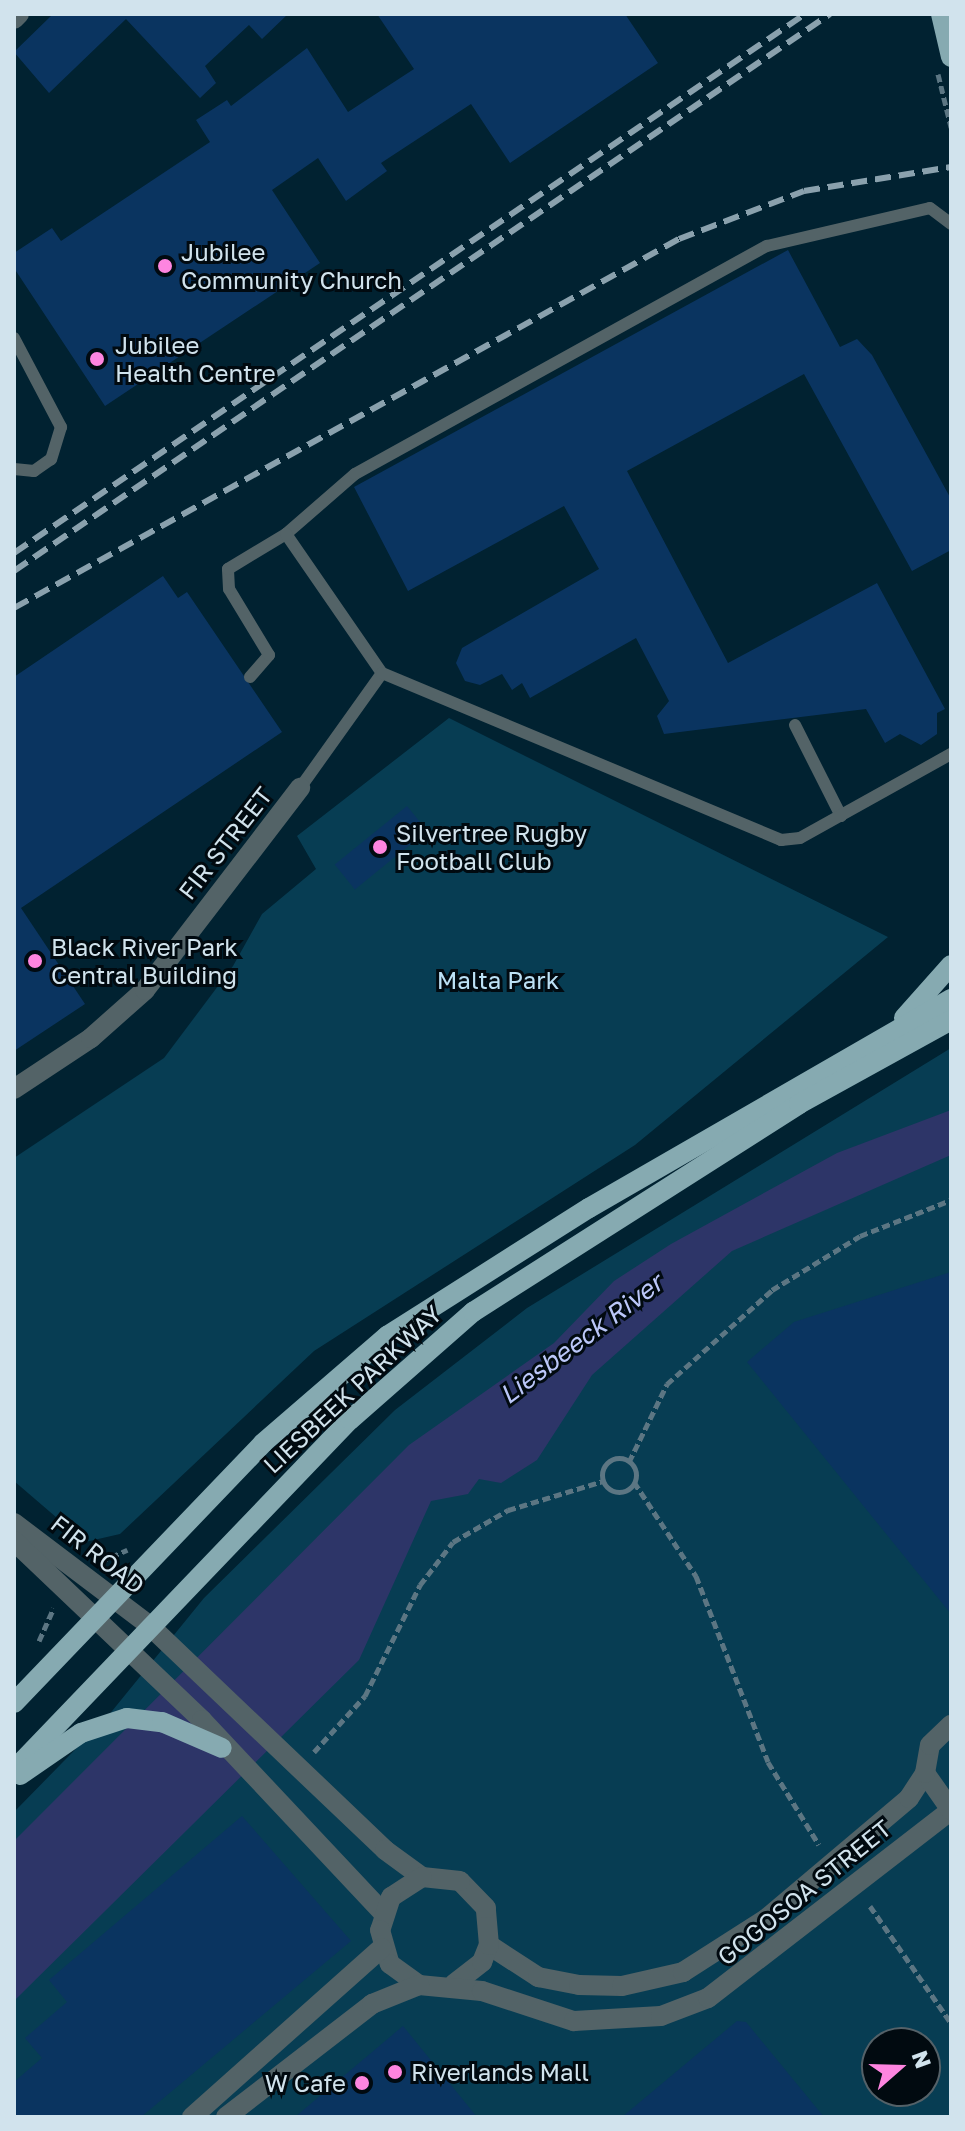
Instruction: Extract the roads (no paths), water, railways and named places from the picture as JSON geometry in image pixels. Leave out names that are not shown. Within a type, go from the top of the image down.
[{"type":"main road","points":[[941,14],[951,57]]},
{"type":"main road","points":[[887,1035],[951,965]]},
{"type":"main road","name":"LIESBEEK PARKWAY","points":[[14,1703],[314,1393],[387,1336],[589,1208],[951,999]]},
{"type":"main road","name":"LIESBEEK PARKWAY","points":[[14,1770],[350,1420],[473,1312],[799,1104],[951,1020]]},
{"type":"main road","points":[[14,1779],[81,1733],[127,1718],[162,1722],[222,1748]]},
{"type":"street","name":"FIR STREET","points":[[14,1089],[91,1038],[145,990],[300,788]]},
{"type":"street","name":"FIR ROAD","points":[[14,1523],[150,1626]]},
{"type":"street","name":"FIR ROAD","points":[[14,1541],[127,1650]]},
{"type":"street","points":[[150,1626],[385,1850],[422,1877]]},
{"type":"street","points":[[127,1650],[383,1913]]},
{"type":"street","name":"GOGOSOA STREET","points":[[489,1945],[538,1977],[579,1985],[622,1986],[683,1972],[766,1919],[909,1798],[925,1773],[930,1745],[951,1725]]},
{"type":"street","points":[[925,1773],[951,1810]]},
{"type":"street","name":"GOGOSOA STREET","points":[[454,1984],[574,2021],[631,2021],[684,2009],[760,1965],[951,1810]]},
{"type":"street","points":[[226,2117],[372,2004],[419,1985],[454,1984],[482,1962],[489,1945],[486,1908],[475,1892],[460,1881],[422,1877],[405,1884],[383,1913],[382,1948],[390,1964],[419,1985]]},
{"type":"street","points":[[192,2117],[382,1948]]},
{"type":"lane","points":[[250,677],[269,655],[229,589],[228,569],[286,534],[355,474],[767,246],[930,208],[951,224]]},
{"type":"lane","points":[[14,338],[61,427],[51,459],[34,471],[14,469]]},
{"type":"lane","points":[[286,534],[382,673],[761,834],[800,838],[951,754]]},
{"type":"lane","points":[[300,788],[382,673]]},
{"type":"lane","points":[[795,725],[841,816]]},
{"type":"water","name":"Liesbeeck River","points":[[951,1110],[951,1155],[732,1251],[592,1375],[537,1460],[501,1483],[479,1479],[468,1494],[431,1501],[359,1660],[14,2001],[14,1841],[409,1445],[554,1343],[614,1281],[671,1244],[837,1153]]},
{"type":"railway","points":[[14,553],[805,14]]},
{"type":"railway","points":[[14,571],[830,14]]},
{"type":"railway","points":[[14,608],[679,239],[804,191],[951,167]]},
{"type":"place","name":"Jubilee Community Church","points":[[165,266]]},
{"type":"place","name":"Jubilee Health Centre","points":[[97,359]]},
{"type":"place","name":"Silvertree Rugby Football Club","points":[[380,847]]},
{"type":"place","name":"Black River Park Central Building","points":[[35,961]]},
{"type":"place","name":"Riverlands Mall","points":[[395,2072]]},
{"type":"place","name":"W Cafe","points":[[362,2083]]},
{"type":"park label","name":"Malta Park","points":[[498,980]]}]
